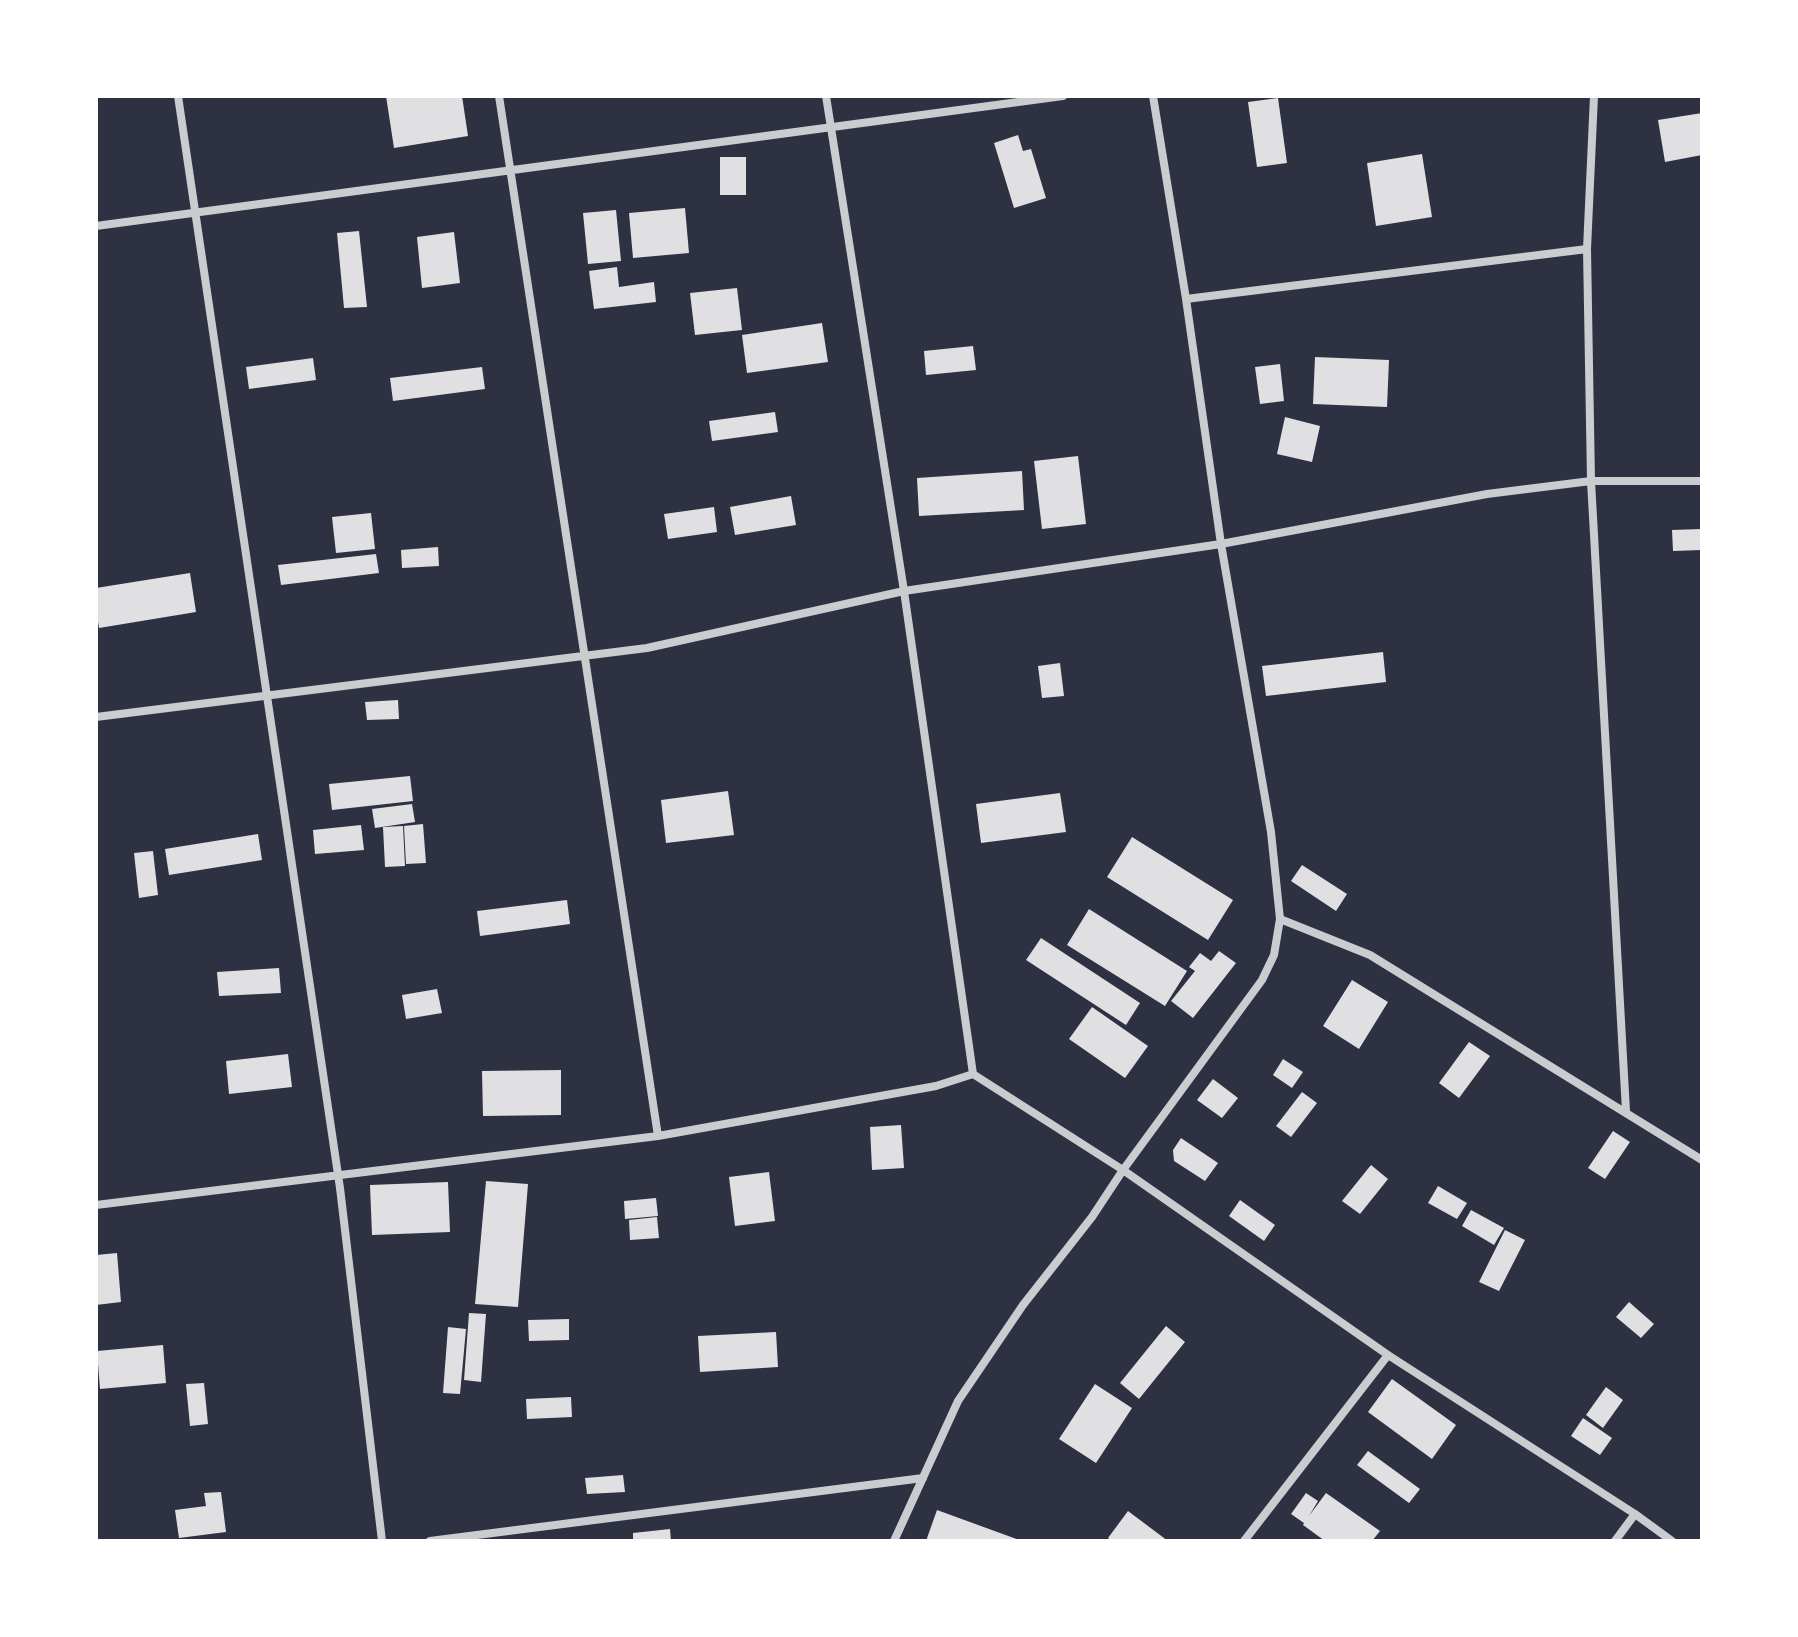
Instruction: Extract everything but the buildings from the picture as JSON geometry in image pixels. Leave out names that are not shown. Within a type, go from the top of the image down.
[{"type":"street","points":[[178,96],[338,1175],[382,1541]]},
{"type":"street","points":[[499,96],[658,1136]]},
{"type":"street","points":[[826,96],[904,591],[973,1074],[1123,1170],[1388,1355],[1672,1541]]},
{"type":"street","points":[[96,226],[1063,96]]},
{"type":"street","points":[[894,1541],[958,1401],[1023,1305],[1092,1217],[1262,980],[1274,955],[1280,919],[1271,832],[1221,544],[1153,96]]},
{"type":"street","points":[[1594,96],[1587,249],[1591,481],[1626,1111]]},
{"type":"street","points":[[1186,299],[1587,249]]},
{"type":"street","points":[[96,717],[647,648],[904,591],[1221,544],[1451,500],[1591,481],[1702,481]]},
{"type":"street","points":[[1280,919],[1370,955],[1702,1160]]},
{"type":"street","points":[[96,1205],[658,1136],[936,1086],[973,1074]]},
{"type":"street","points":[[1244,1541],[1388,1355]]},
{"type":"street","points":[[430,1541],[923,1478]]},
{"type":"street","points":[[1615,1541],[1635,1514]]}]
